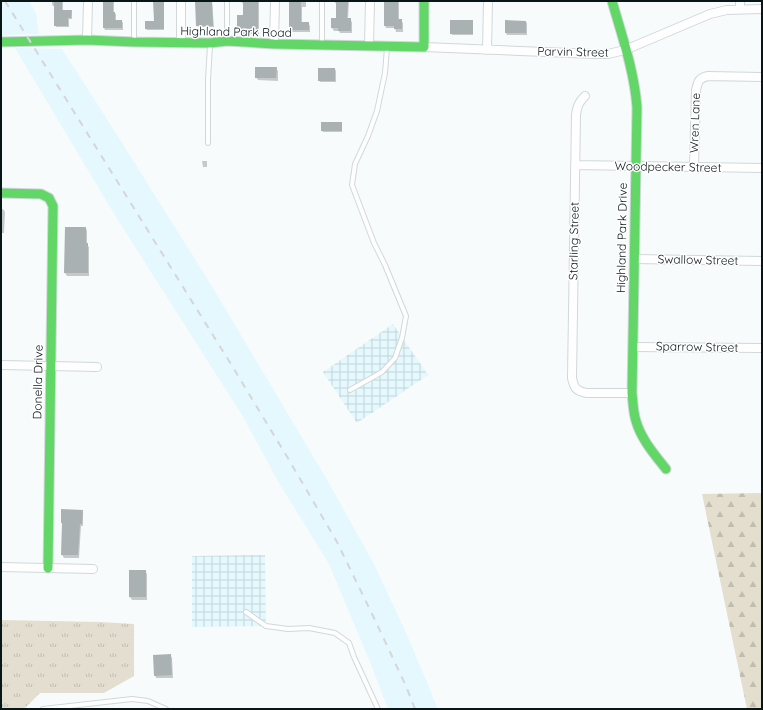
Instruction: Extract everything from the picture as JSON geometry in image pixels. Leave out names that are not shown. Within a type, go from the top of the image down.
[{"type":"street","points":[[87,40],[88,1]]},
{"type":"street","points":[[181,1],[181,42]]},
{"type":"street","points":[[274,44],[275,1]]},
{"type":"street","points":[[369,46],[370,1]]},
{"type":"street","points":[[424,1],[424,47]]},
{"type":"street","points":[[487,50],[488,1]]},
{"type":"street","name":"Highland Park Drive","points":[[612,1],[636,92],[633,409],[636,422],[643,436],[652,452],[666,469]]},
{"type":"street","name":"Parvin Street","points":[[424,47],[608,54],[625,50],[710,14],[740,5],[762,10]]},
{"type":"street","name":"Highland Park Road","points":[[1,42],[87,40],[210,43],[227,41],[322,46],[424,47]]},
{"type":"street","name":"Wren Lane","points":[[694,167],[696,90],[699,80],[708,76],[762,77]]},
{"type":"street","name":"Starling Street","points":[[585,96],[577,107],[576,115],[572,378],[576,389],[587,393],[632,393]]},
{"type":"street","name":"Woodpecker Street","points":[[575,165],[762,168]]},
{"type":"street","name":"Donella Drive","points":[[1,193],[41,194],[50,197],[53,206],[48,568]]},
{"type":"street","name":"Swallow Street","points":[[634,259],[762,261]]},
{"type":"street","name":"Sparrow Street","points":[[633,346],[762,348]]},
{"type":"street","points":[[1,366],[98,367]]},
{"type":"street","points":[[1,567],[93,569]]},
{"type":"lane","points":[[134,1],[134,42]]},
{"type":"lane","points":[[227,1],[227,41]]},
{"type":"lane","points":[[322,1],[322,46]]},
{"type":"lane","points":[[208,143],[208,80],[210,43]]},
{"type":"lane","points":[[350,390],[382,372],[395,358],[402,338],[406,316],[385,265],[374,243],[352,185],[355,164],[368,136],[377,111],[385,73],[387,46]]},
{"type":"lane","points":[[246,612],[266,626],[288,629],[309,628],[335,633],[349,643],[378,709]]},
{"type":"lane","points":[[43,709],[132,698],[148,701],[166,709]]},
{"type":"shaded area","points":[[1,1],[29,1],[36,13],[39,34],[1,35]]},
{"type":"shaded area","points":[[15,48],[62,49],[107,119],[210,283],[329,483],[374,564],[408,637],[438,709],[388,709],[329,564],[279,483],[242,415],[116,217]]},
{"type":"shaded area","points":[[393,324],[428,375],[357,423],[323,372]]},
{"type":"shaded area","points":[[265,555],[266,626],[192,627],[192,556]]},
{"type":"green space","points":[[762,493],[762,709],[747,709],[702,494]]},
{"type":"green space","points":[[1,620],[134,624],[134,676],[104,693],[40,693],[24,709],[1,709]]},
{"type":"building","points":[[54,1],[62,1],[62,10],[72,10],[71,18],[68,18],[68,26],[54,26]]},
{"type":"building","points":[[103,1],[113,1],[115,20],[122,20],[122,28],[103,28]]},
{"type":"building","points":[[153,1],[164,1],[164,29],[145,29],[145,21],[154,21]]},
{"type":"building","points":[[195,1],[212,1],[213,26],[196,26]]},
{"type":"building","points":[[243,1],[258,1],[258,31],[237,31],[237,15],[243,15]]},
{"type":"building","points":[[289,1],[301,1],[301,22],[309,22],[309,30],[289,30]]},
{"type":"building","points":[[336,1],[348,1],[347,18],[351,18],[351,31],[338,31],[338,28],[331,28],[331,18],[336,18]]},
{"type":"building","points":[[384,1],[398,1],[398,19],[402,19],[402,29],[394,29],[394,26],[384,26]]},
{"type":"building","points":[[450,20],[473,20],[473,34],[450,34]]},
{"type":"building","points":[[505,20],[526,21],[526,33],[505,33]]},
{"type":"building","points":[[255,67],[277,67],[276,78],[255,78]]},
{"type":"building","points":[[318,68],[335,68],[335,81],[318,81]]},
{"type":"building","points":[[321,122],[342,122],[342,131],[321,131]]},
{"type":"building","points":[[65,227],[86,227],[86,243],[88,243],[88,273],[64,273]]},
{"type":"building","points":[[61,509],[83,510],[82,524],[80,524],[78,555],[61,555]]},
{"type":"building","points":[[129,570],[146,570],[146,597],[129,597]]},
{"type":"building","points":[[171,654],[172,675],[154,676],[153,655]]},
{"type":"railway","points":[[5,1],[234,369],[337,542],[406,686],[415,709]]},
{"type":"traffic: fast","points":[[1,42],[87,40],[210,43],[227,41],[274,44],[424,47],[424,1]]},
{"type":"traffic: fast","points":[[612,1],[624,40],[633,80],[637,107],[633,407],[641,434],[666,469]]},
{"type":"traffic: fast","points":[[1,193],[41,194],[49,198],[53,206],[48,568]]}]
